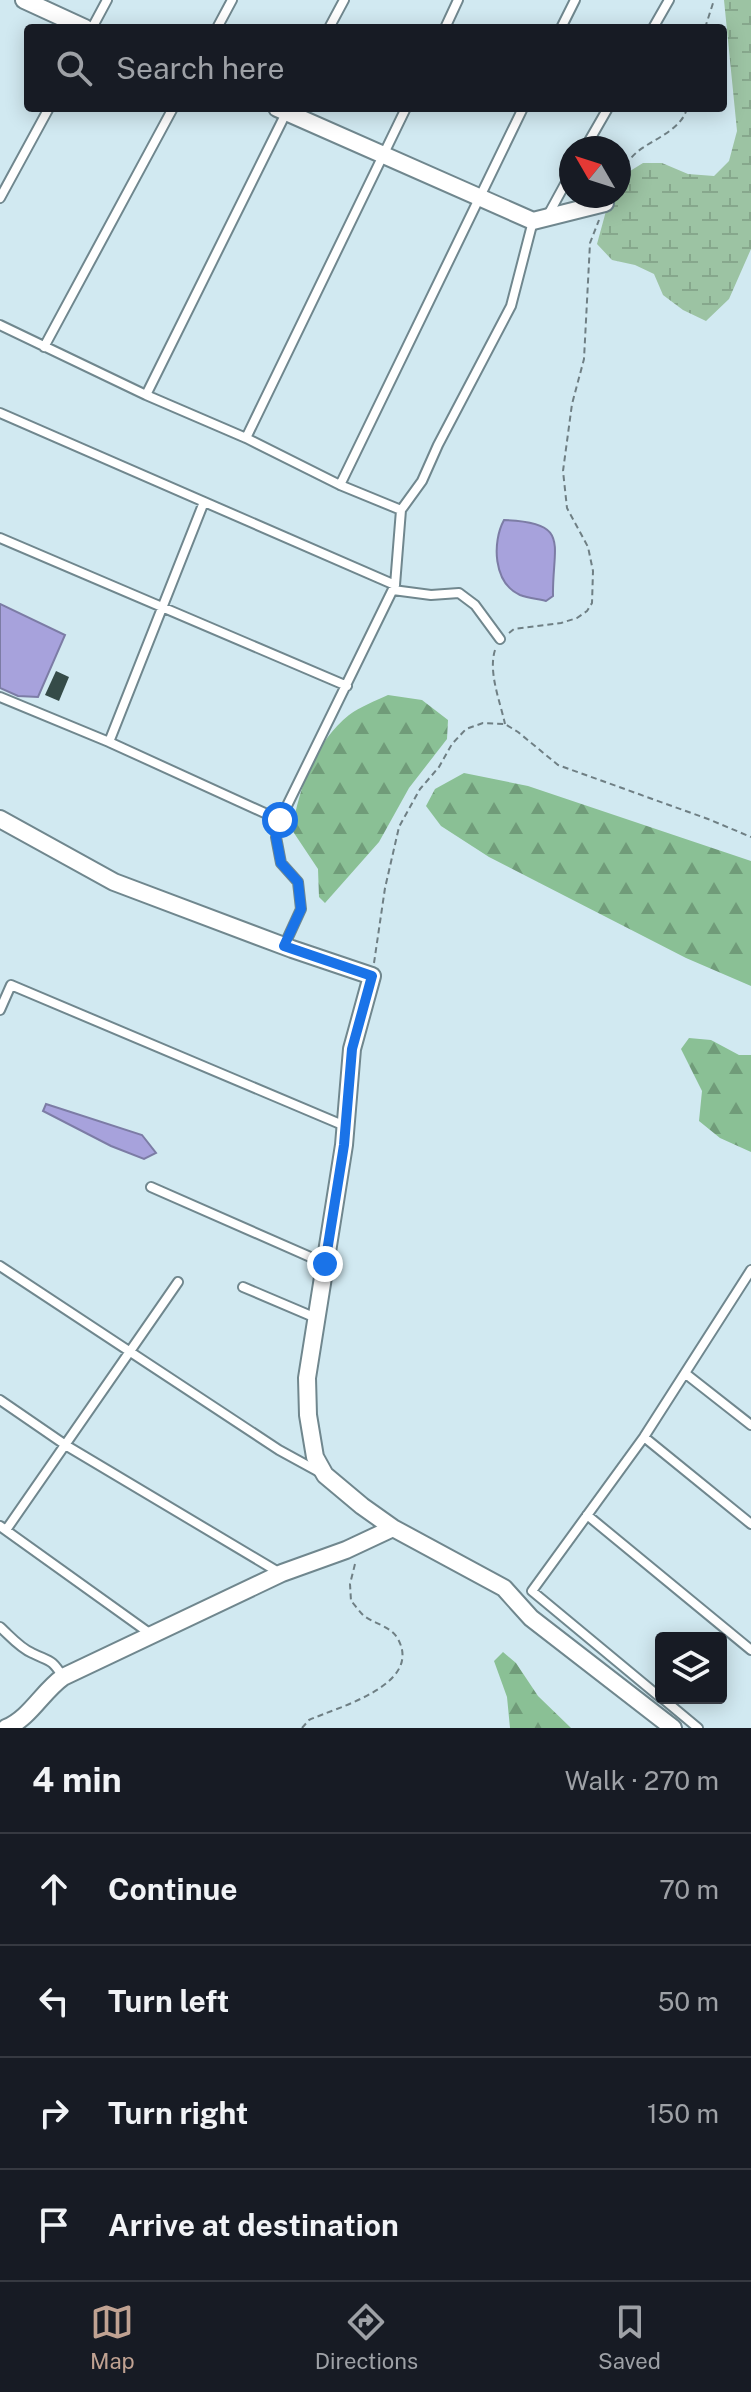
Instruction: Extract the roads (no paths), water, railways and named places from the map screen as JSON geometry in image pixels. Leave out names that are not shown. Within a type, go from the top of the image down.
[{"type":"street","points":[[24,0],[76,24]]},
{"type":"street","points":[[290,112],[480,198],[539,219],[584,208]]},
{"type":"street","points":[[0,819],[114,882],[372,976],[352,1049],[345,1126],[307,1378],[308,1415],[315,1457],[325,1475],[362,1506],[393,1528],[504,1588],[531,1618],[673,1728]]},
{"type":"street","points":[[6,1728],[17,1723],[49,1686],[63,1677],[281,1573],[393,1528]]},
{"type":"lane","points":[[94,24],[107,0]]},
{"type":"lane","points":[[219,24],[232,0]]},
{"type":"lane","points":[[331,24],[344,0]]},
{"type":"lane","points":[[447,24],[458,0]]},
{"type":"lane","points":[[563,24],[575,0]]},
{"type":"lane","points":[[655,24],[669,0]]},
{"type":"lane","points":[[0,198],[47,112]]},
{"type":"lane","points":[[44,347],[171,112]]},
{"type":"lane","points":[[146,395],[283,112]]},
{"type":"lane","points":[[246,438],[404,112]]},
{"type":"lane","points":[[340,485],[521,112]]},
{"type":"lane","points":[[592,136],[606,112]]},
{"type":"lane","points":[[284,946],[301,909],[298,882],[281,863],[276,837],[280,820],[394,588],[401,510],[422,481],[511,306],[539,219],[559,190]]},
{"type":"lane","points":[[0,325],[146,395],[246,438],[340,485],[401,510]]},
{"type":"lane","points":[[0,413],[394,588],[431,595],[459,593],[475,605],[500,639]]},
{"type":"lane","points":[[109,742],[204,502]]},
{"type":"lane","points":[[0,538],[347,686]]},
{"type":"lane","points":[[0,697],[109,742],[280,820]]},
{"type":"lane","points":[[0,1010],[11,985],[345,1126]]},
{"type":"lane","points":[[151,1187],[325,1264]]},
{"type":"lane","points":[[0,1266],[279,1450],[325,1475]]},
{"type":"lane","points":[[655,1693],[532,1591],[644,1437],[751,1270]]},
{"type":"lane","points":[[153,1635],[3,1528],[67,1446],[178,1282]]},
{"type":"lane","points":[[243,1287],[316,1318]]},
{"type":"lane","points":[[686,1374],[751,1425]]},
{"type":"lane","points":[[0,1400],[67,1446],[281,1573]]},
{"type":"lane","points":[[644,1437],[751,1524]]},
{"type":"lane","points":[[587,1515],[751,1650]]},
{"type":"lane","points":[[0,1627],[30,1653],[46,1657],[63,1677]]},
{"type":"lane","points":[[668,1704],[698,1728]]}]
